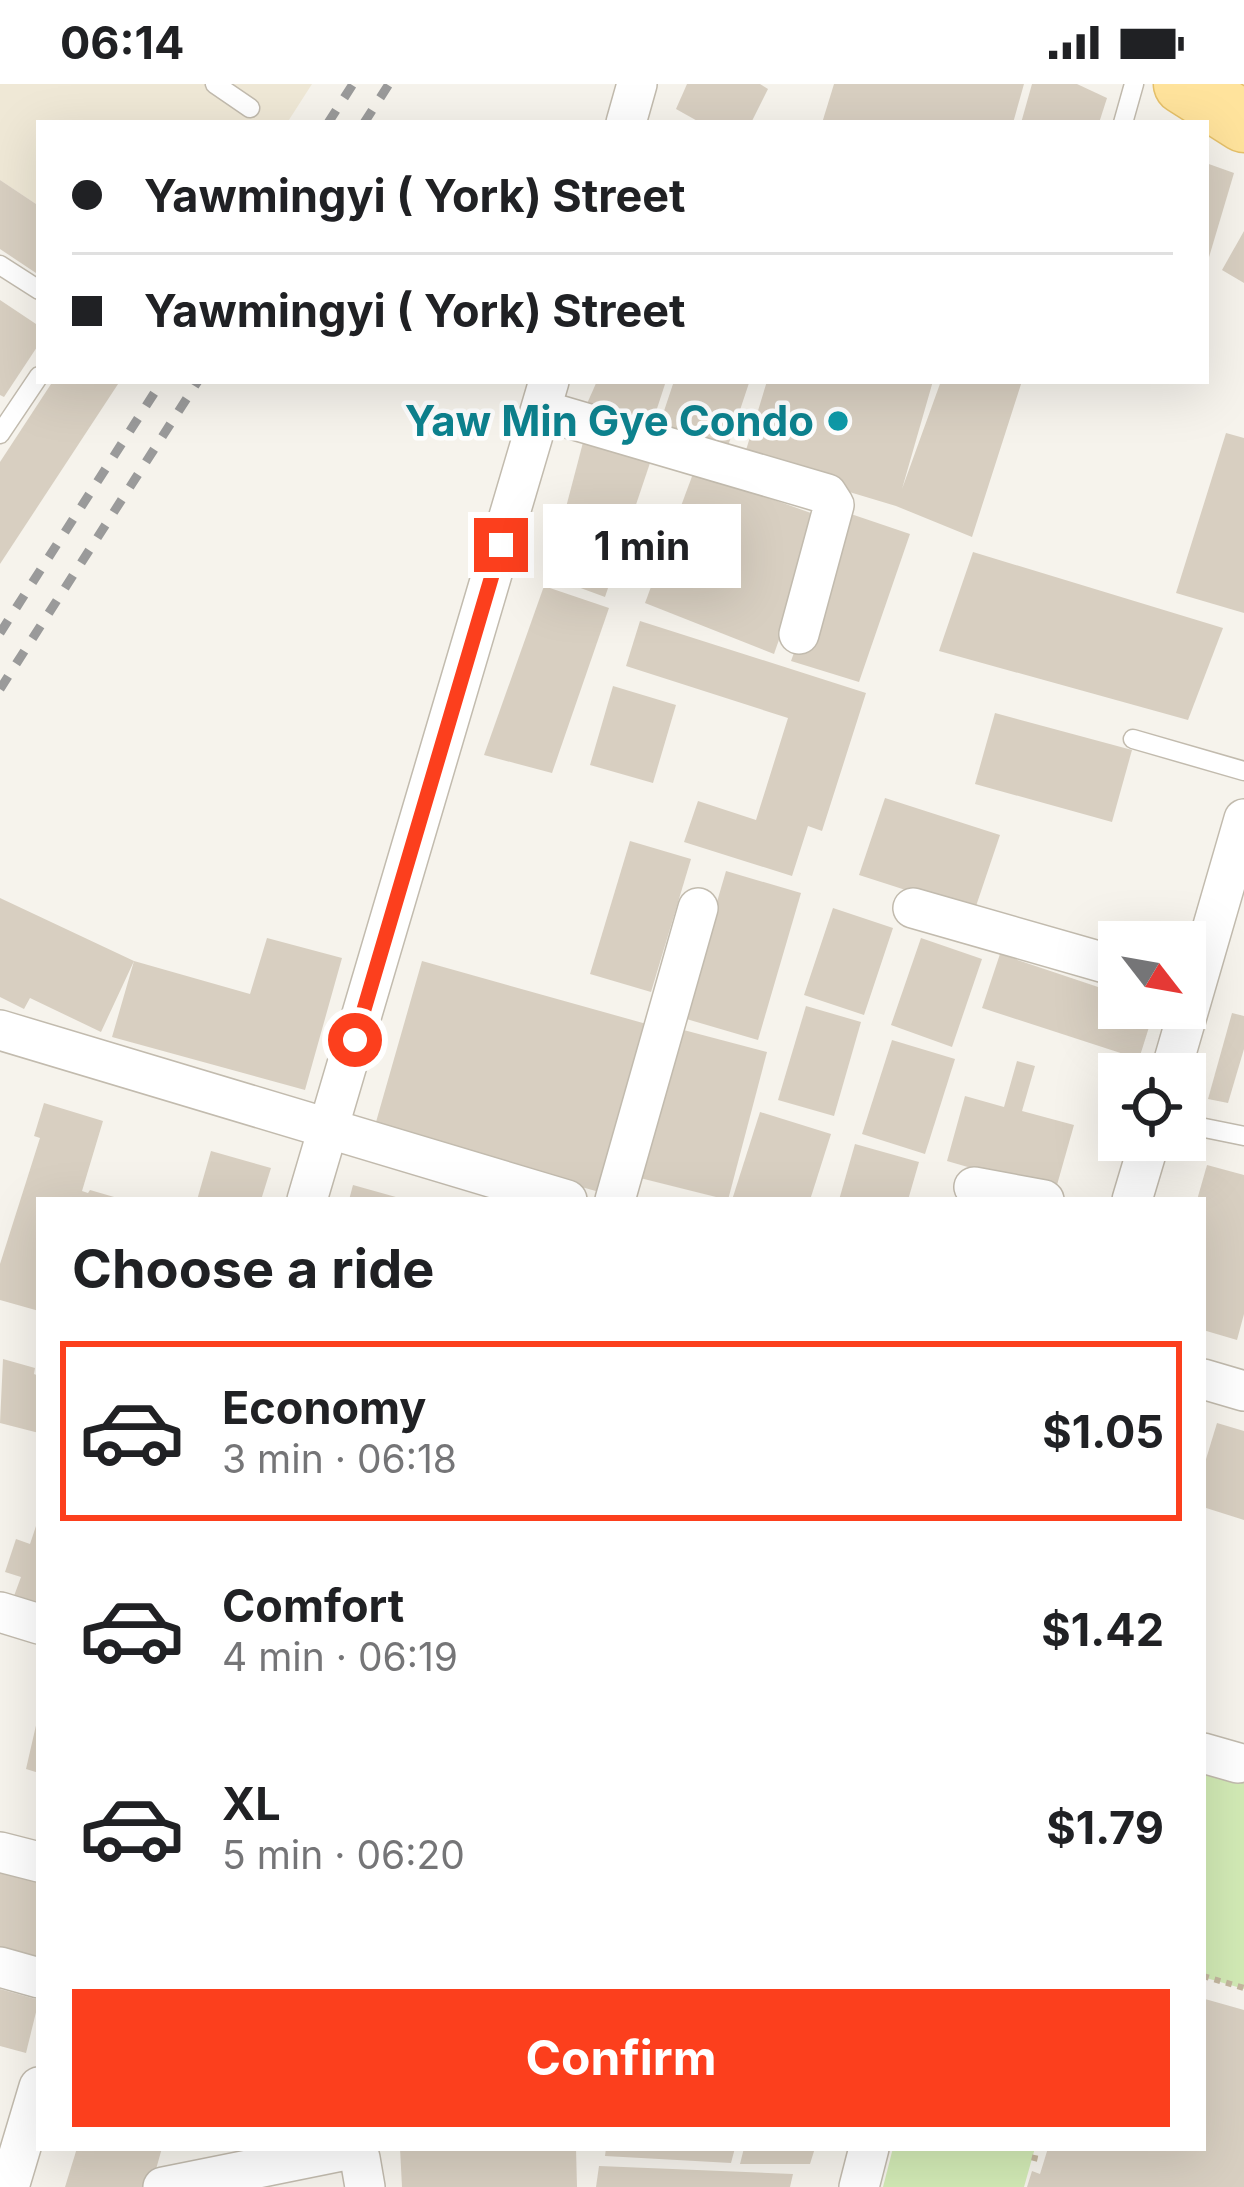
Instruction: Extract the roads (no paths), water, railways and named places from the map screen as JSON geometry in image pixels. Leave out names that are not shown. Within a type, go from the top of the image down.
[{"type":"main road","points":[[1184,84],[1244,122]]},
{"type":"street","points":[[627,120],[638,84]]},
{"type":"street","points":[[308,1197],[545,396],[826,494],[834,505],[799,634]]},
{"type":"street","points":[[1206,954],[1221,924],[1244,819]]},
{"type":"street","points":[[617,1197],[698,908]]},
{"type":"street","points":[[913,908],[1098,961]]},
{"type":"street","points":[[0,1030],[557,1197]]},
{"type":"street","points":[[1133,1197],[1144,1161]]},
{"type":"street","points":[[974,1187],[1028,1197]]},
{"type":"street","points":[[1206,1380],[1244,1391]]},
{"type":"street","points":[[0,1612],[36,1623]]},
{"type":"street","points":[[0,1852],[36,1861]]},
{"type":"street","points":[[0,1967],[36,1977]]},
{"type":"street","points":[[8,2176],[36,2096]]},
{"type":"street","points":[[163,2187],[342,2151]]},
{"type":"street","points":[[349,2151],[360,2158],[365,2187]]},
{"type":"street","points":[[859,2187],[868,2151]]},
{"type":"lane","points":[[215,84],[250,108]]},
{"type":"lane","points":[[1124,120],[1134,84]]},
{"type":"lane","points":[[0,265],[36,288]]},
{"type":"lane","points":[[3,424],[36,380]]},
{"type":"lane","points":[[1133,739],[1244,771]]},
{"type":"lane","points":[[1206,1128],[1244,1136]]},
{"type":"railway","points":[[330,120],[353,84]]},
{"type":"railway","points":[[366,120],[389,84]]},
{"type":"railway","points":[[0,633],[160,384]]},
{"type":"railway","points":[[0,689],[196,384]]},
{"type":"place","name":"Yaw Min Gye Condo","points":[[838,421]]}]
